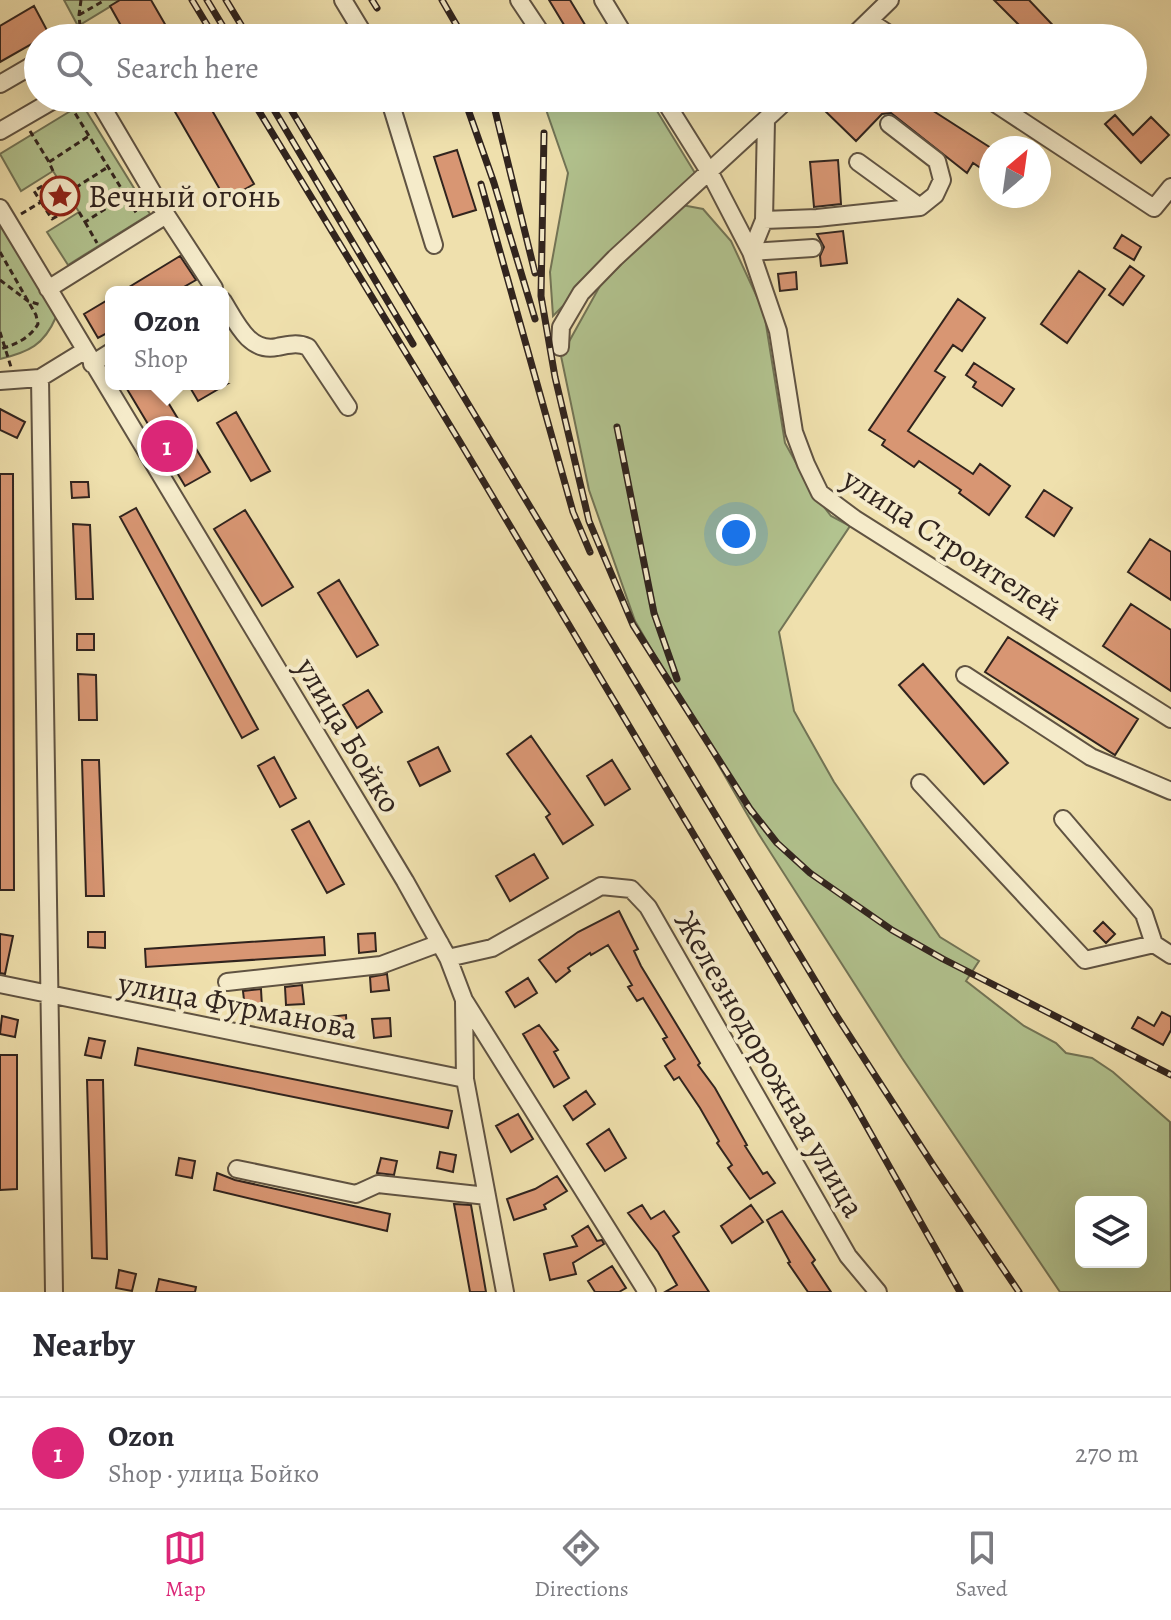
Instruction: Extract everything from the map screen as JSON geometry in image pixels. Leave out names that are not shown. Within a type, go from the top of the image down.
[{"type":"street","points":[[343,0],[358,24]]},
{"type":"street","points":[[519,0],[535,24]]},
{"type":"street","points":[[603,0],[618,24]]},
{"type":"street","points":[[866,24],[890,0]]},
{"type":"street","points":[[869,21],[874,24]]},
{"type":"street","points":[[0,84],[24,70]]},
{"type":"street","points":[[0,131],[32,112]]},
{"type":"street","points":[[105,112],[212,286]]},
{"type":"street","points":[[393,112],[434,245]]},
{"type":"street","name":"улица Строителей","points":[[672,112],[710,173],[751,252],[778,331],[794,432],[820,493],[855,519],[1171,719]]},
{"type":"street","points":[[560,347],[561,327],[581,293],[774,112]]},
{"type":"street","points":[[1008,112],[1154,208],[1171,187]]},
{"type":"street","points":[[766,120],[764,220],[751,252],[813,248]]},
{"type":"street","points":[[764,220],[817,218],[920,207],[935,195],[942,180],[937,161],[889,124]]},
{"type":"street","points":[[858,162],[920,207]]},
{"type":"street","points":[[48,289],[146,229],[163,217],[163,210]]},
{"type":"street","name":"улица Бойко","points":[[4,215],[105,385]]},
{"type":"street","points":[[229,312],[247,338],[258,346],[266,349],[299,343],[308,347],[348,407]]},
{"type":"street","points":[[0,381],[40,378],[88,357],[105,353]]},
{"type":"street","points":[[40,378],[54,1292]]},
{"type":"street","name":"улица Бойко","points":[[108,390],[444,951],[464,1000],[647,1292]]},
{"type":"street","points":[[965,675],[1091,757],[1171,791]]},
{"type":"street","points":[[920,783],[1085,960],[1154,944]]},
{"type":"street","points":[[1063,819],[1144,914],[1154,944],[1171,955]]},
{"type":"street","name":"Железнодорожная улица","points":[[444,951],[492,948],[601,886],[631,889],[641,898],[848,1256],[878,1292]]},
{"type":"street","points":[[227,982],[381,965],[444,951]]},
{"type":"street","name":"улица Фурманова","points":[[0,984],[465,1079]]},
{"type":"street","points":[[464,1000],[465,1079],[505,1292]]},
{"type":"street","points":[[237,1169],[356,1194],[378,1184],[487,1196]]},
{"type":"path","points":[[79,24],[81,0]]},
{"type":"path","points":[[79,15],[105,0]]},
{"type":"path","points":[[74,112],[146,229]]},
{"type":"path","points":[[22,118],[53,171]]},
{"type":"path","points":[[49,162],[89,136]]},
{"type":"path","points":[[67,193],[108,167]]},
{"type":"path","points":[[57,177],[34,191],[52,219],[75,206]]},
{"type":"path","points":[[85,222],[125,196]]},
{"type":"path","points":[[4,215],[41,202]]},
{"type":"path","points":[[79,212],[104,254]]},
{"type":"path","points":[[0,252],[36,315],[38,324],[33,333],[2,349]]},
{"type":"path","points":[[0,280],[28,301],[61,312]]},
{"type":"path","points":[[0,332],[2,349],[18,379]]},
{"type":"green space","points":[[64,0],[121,0],[81,24],[77,24]]},
{"type":"green space","points":[[69,112],[87,112],[150,214],[68,265],[47,232],[79,212],[53,171],[21,191],[0,154]]},
{"type":"green space","points":[[547,112],[658,112],[695,173],[553,316],[550,272],[568,173]]},
{"type":"green space","points":[[682,205],[703,209],[731,241],[764,312],[785,443],[811,490],[831,516],[850,526],[779,632],[794,711],[834,782],[940,937],[979,961],[966,981],[1024,1026],[1056,1043],[1066,1053],[1092,1058],[1113,1072],[1170,1122],[1171,1292],[1060,1292],[902,1058],[758,833],[635,621],[589,490],[561,356],[601,284]]},
{"type":"green space","points":[[0,224],[56,317],[41,341],[0,359]]},
{"type":"building","points":[[120,0],[151,0],[165,24],[120,24],[110,6]]},
{"type":"building","points":[[549,0],[570,0],[585,24],[564,24]]},
{"type":"building","points":[[994,0],[1029,0],[1052,24],[1018,24]]},
{"type":"building","points":[[34,6],[44,24],[24,24],[24,48],[0,62],[0,26]]},
{"type":"building","points":[[175,112],[213,112],[254,184],[226,200]]},
{"type":"building","points":[[826,112],[935,112],[979,140],[979,167],[973,163],[967,173],[891,113],[882,114],[856,141]]},
{"type":"building","points":[[1115,115],[1133,135],[1151,117],[1169,135],[1141,163],[1105,124]]},
{"type":"building","points":[[457,150],[476,210],[453,217],[434,157]]},
{"type":"building","points":[[838,160],[841,204],[814,207],[810,162]]},
{"type":"building","points":[[843,231],[847,263],[821,266],[820,256],[824,247],[817,234]]},
{"type":"building","points":[[1122,235],[1141,247],[1134,260],[1114,248]]},
{"type":"building","points":[[180,256],[196,280],[186,286],[131,286]]},
{"type":"building","points":[[1130,266],[1144,276],[1123,305],[1109,295]]},
{"type":"building","points":[[1079,271],[1105,289],[1067,343],[1041,324]]},
{"type":"building","points":[[796,272],[797,289],[780,291],[778,274]]},
{"type":"building","points":[[958,299],[985,318],[962,351],[953,345],[935,371],[945,377],[908,431],[973,474],[980,464],[1010,486],[989,515],[959,493],[961,490],[919,461],[914,467],[882,445],[885,440],[869,430]]},
{"type":"building","points":[[105,302],[105,334],[98,338],[84,314]]},
{"type":"building","points":[[974,363],[1014,389],[1002,406],[973,387],[976,382],[966,375]]},
{"type":"building","points":[[128,390],[161,390],[210,472],[185,486]]},
{"type":"building","points":[[192,390],[217,390],[198,401]]},
{"type":"building","points":[[0,409],[25,422],[17,438],[0,430]]},
{"type":"building","points":[[236,412],[270,471],[251,481],[217,423]]},
{"type":"building","points":[[0,474],[13,474],[14,890],[0,890]]},
{"type":"building","points":[[71,482],[88,482],[89,497],[72,498]]},
{"type":"building","points":[[1044,490],[1072,508],[1054,536],[1026,517]]},
{"type":"building","points":[[136,508],[258,729],[242,738],[120,517]]},
{"type":"building","points":[[245,510],[293,587],[262,606],[214,529]]},
{"type":"building","points":[[73,524],[90,525],[93,599],[76,599]]},
{"type":"building","points":[[1150,539],[1171,552],[1171,600],[1128,572]]},
{"type":"building","points":[[339,580],[378,645],[357,657],[318,593]]},
{"type":"building","points":[[1131,604],[1171,630],[1171,691],[1103,646]]},
{"type":"building","points":[[77,634],[94,634],[94,650],[77,650]]},
{"type":"building","points":[[1008,637],[1138,719],[1115,755],[985,672]]},
{"type":"building","points":[[923,664],[1008,763],[984,784],[899,685]]},
{"type":"building","points":[[78,674],[96,675],[97,720],[79,720]]},
{"type":"building","points":[[368,690],[382,712],[357,728],[343,705]]},
{"type":"building","points":[[531,736],[593,825],[563,844],[546,817],[550,814],[507,754]]},
{"type":"building","points":[[438,747],[450,771],[420,786],[408,762]]},
{"type":"building","points":[[274,757],[296,798],[280,807],[258,766]]},
{"type":"building","points":[[82,760],[99,760],[104,896],[86,896]]},
{"type":"building","points":[[612,760],[630,789],[605,805],[587,776]]},
{"type":"building","points":[[309,821],[344,884],[327,893],[292,830]]},
{"type":"building","points":[[534,854],[548,878],[510,901],[496,876]]},
{"type":"building","points":[[619,911],[638,949],[634,951],[641,966],[700,1063],[698,1065],[715,1088],[745,1146],[763,1174],[767,1172],[775,1183],[750,1199],[728,1168],[732,1165],[700,1108],[679,1077],[674,1080],[665,1066],[675,1059],[663,1039],[667,1037],[643,998],[637,1001],[628,987],[632,985],[608,945],[568,968],[570,971],[556,982],[539,960],[578,932]]},
{"type":"building","points":[[1103,922],[1115,934],[1106,943],[1094,931]]},
{"type":"building","points":[[88,932],[105,932],[105,948],[88,947]]},
{"type":"building","points":[[375,933],[376,951],[359,953],[358,934]]},
{"type":"building","points":[[0,934],[13,936],[5,974],[0,973]]},
{"type":"building","points":[[324,937],[325,955],[146,967],[145,949]]},
{"type":"building","points":[[387,974],[389,990],[371,992],[370,977]]},
{"type":"building","points":[[528,978],[537,993],[515,1007],[506,992]]},
{"type":"building","points":[[302,985],[304,1004],[286,1005],[285,987]]},
{"type":"building","points":[[261,989],[262,1007],[245,1009],[243,991]]},
{"type":"building","points":[[1162,1012],[1171,1017],[1171,1030],[1163,1045],[1132,1028],[1138,1017],[1154,1026]]},
{"type":"building","points":[[346,1015],[347,1034],[330,1035],[329,1017]]},
{"type":"building","points":[[2,1016],[18,1020],[15,1037],[0,1034]]},
{"type":"building","points":[[390,1018],[391,1036],[374,1038],[372,1019]]},
{"type":"building","points":[[539,1025],[558,1050],[554,1052],[569,1078],[554,1087],[523,1034]]},
{"type":"building","points":[[89,1038],[105,1041],[101,1058],[85,1055]]},
{"type":"building","points":[[138,1048],[452,1111],[448,1128],[135,1065]]},
{"type":"building","points":[[0,1055],[17,1055],[17,1189],[0,1190]]},
{"type":"building","points":[[87,1080],[103,1080],[107,1259],[92,1258]]},
{"type":"building","points":[[586,1091],[595,1104],[573,1120],[564,1106]]},
{"type":"building","points":[[518,1114],[533,1139],[511,1152],[496,1126]]},
{"type":"building","points":[[609,1129],[626,1158],[605,1171],[587,1144]]},
{"type":"building","points":[[440,1152],[456,1155],[453,1172],[437,1168]]},
{"type":"building","points":[[179,1158],[195,1161],[192,1178],[176,1175]]},
{"type":"building","points":[[381,1158],[397,1161],[394,1175],[377,1173]]},
{"type":"building","points":[[217,1173],[235,1180],[390,1214],[387,1231],[214,1190]]},
{"type":"building","points":[[557,1176],[567,1191],[544,1205],[546,1209],[514,1220],[507,1199],[535,1189]]},
{"type":"building","points":[[454,1204],[471,1205],[486,1292],[470,1292]]},
{"type":"building","points":[[642,1205],[651,1219],[664,1211],[679,1232],[673,1236],[709,1292],[665,1292],[677,1285],[658,1252],[628,1213]]},
{"type":"building","points":[[751,1205],[763,1222],[732,1243],[721,1226]]},
{"type":"building","points":[[782,1211],[815,1260],[812,1263],[831,1292],[808,1292],[788,1263],[767,1220]]},
{"type":"building","points":[[588,1226],[597,1241],[602,1240],[604,1244],[573,1263],[576,1274],[550,1280],[544,1254],[577,1246],[572,1236]]},
{"type":"building","points":[[612,1266],[626,1288],[619,1292],[595,1292],[588,1281]]},
{"type":"building","points":[[119,1270],[136,1274],[132,1291],[116,1288]]},
{"type":"building","points":[[159,1279],[196,1287],[195,1292],[156,1292]]},
{"type":"railway","points":[[192,0],[207,24]]},
{"type":"railway","points":[[207,0],[222,24]]},
{"type":"railway","points":[[226,0],[241,24]]},
{"type":"railway","points":[[372,0],[377,8]]},
{"type":"railway","points":[[442,0],[456,24]]},
{"type":"railway","points":[[260,112],[854,1104],[960,1292]]},
{"type":"railway","points":[[275,112],[413,344]]},
{"type":"railway","points":[[292,112],[834,1012],[1019,1292]]},
{"type":"railway","points":[[469,112],[535,319]]},
{"type":"railway","points":[[495,112],[535,273]]},
{"type":"railway","points":[[544,133],[541,296],[555,377],[589,521],[633,625],[752,812]]},
{"type":"railway","points":[[481,184],[573,512],[590,552]]},
{"type":"railway","points":[[617,427],[654,613],[677,679]]},
{"type":"railway","points":[[747,805],[777,843],[810,873],[892,930],[1171,1075]]},
{"type":"place","name":"Вечный огонь","points":[[60,196]]},
{"type":"place","name":"Ozon","points":[[167,446]]}]
